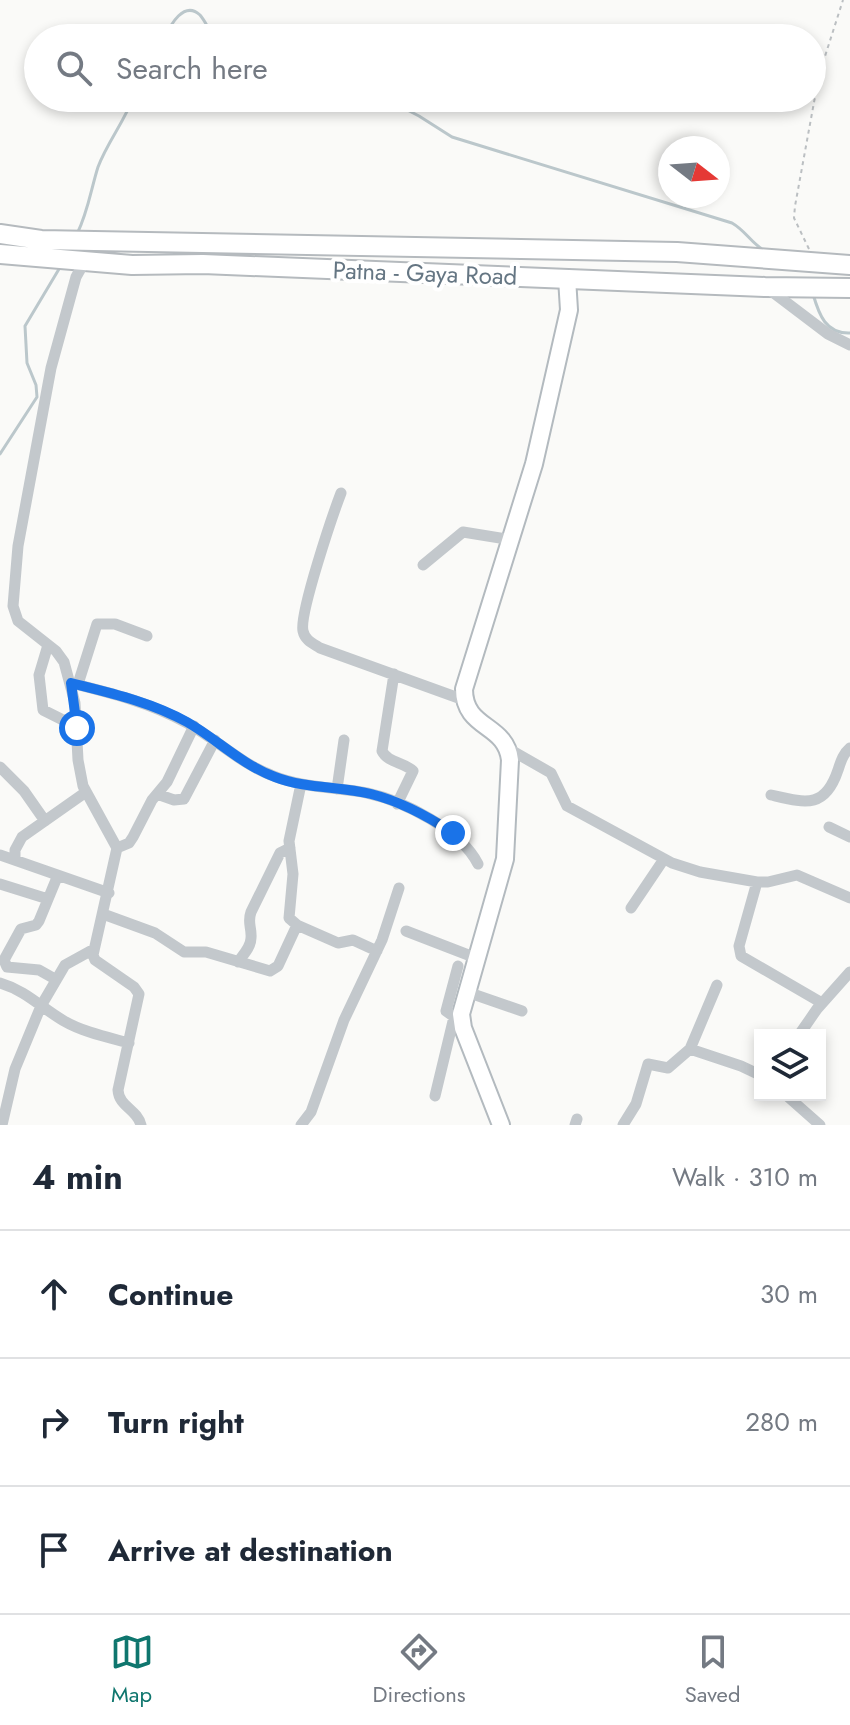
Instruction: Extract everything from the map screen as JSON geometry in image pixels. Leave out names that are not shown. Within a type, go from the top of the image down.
[{"type":"main road","points":[[0,234],[41,240],[677,252],[850,265]]},
{"type":"main road","name":"Patna - Gaya Road","points":[[0,254],[132,265],[203,264],[850,288]]},
{"type":"street","points":[[85,261],[76,277],[61,330],[36,442],[18,546],[14,614],[27,630],[64,662],[75,684],[156,708],[194,726],[263,772],[301,784],[369,793],[397,804],[453,833],[467,846],[478,864]]},
{"type":"street","points":[[464,700],[471,664],[534,464],[569,310],[567,278]]},
{"type":"street","points":[[765,287],[828,334],[850,345]]},
{"type":"street","points":[[341,493],[308,600],[303,633],[320,648],[464,700],[474,717],[503,738],[509,749],[506,853],[435,1096]]},
{"type":"street","points":[[423,565],[463,532],[512,540]]},
{"type":"street","points":[[0,613],[14,614]]},
{"type":"street","points":[[141,1125],[136,1115],[118,1097],[139,994],[134,987],[95,960],[94,949],[117,848],[86,792],[78,760],[75,684],[97,624],[115,624],[147,636]]},
{"type":"street","points":[[48,645],[39,675],[43,710],[77,723]]},
{"type":"street","points":[[394,674],[382,751],[387,758],[413,771],[397,804]]},
{"type":"street","points":[[117,848],[129,843],[167,782],[194,726]]},
{"type":"street","points":[[157,794],[174,800],[184,799],[215,740]]},
{"type":"street","points":[[337,789],[344,740]]},
{"type":"street","points":[[771,795],[805,802],[826,795],[832,788],[843,755],[850,748]]},
{"type":"street","points":[[509,749],[551,773],[567,806],[664,859],[700,872],[757,882],[797,875],[850,898]]},
{"type":"street","points":[[0,767],[24,791],[45,821]]},
{"type":"street","points":[[301,784],[290,848],[293,874],[288,914],[297,925],[338,943],[353,940],[377,951]]},
{"type":"street","points":[[15,860],[15,850],[22,837],[86,792]]},
{"type":"street","points":[[829,827],[850,837]]},
{"type":"street","points":[[238,962],[252,937],[248,919],[251,912],[280,853],[290,848]]},
{"type":"street","points":[[0,855],[109,893]]},
{"type":"street","points":[[631,908],[664,859]]},
{"type":"street","points":[[55,979],[39,970],[7,967],[4,960],[21,929],[38,923],[58,875]]},
{"type":"street","points":[[757,882],[739,946],[741,956],[822,1003]]},
{"type":"street","points":[[0,884],[48,899]]},
{"type":"street","points":[[301,1125],[311,1112],[344,1020],[377,951],[399,888]]},
{"type":"street","points":[[103,914],[155,933],[184,952],[206,952],[263,970],[275,969],[297,925]]},
{"type":"street","points":[[406,931],[476,958]]},
{"type":"street","points":[[2,1125],[15,1069],[55,979],[72,959],[94,949]]},
{"type":"street","points":[[458,966],[446,1006],[448,1013],[458,1019],[501,1125]]},
{"type":"street","points":[[803,1029],[850,972]]},
{"type":"street","points":[[0,983],[26,992],[41,1006],[72,1025],[129,1043]]},
{"type":"street","points":[[623,1125],[636,1104],[648,1064],[671,1067],[690,1049],[717,985]]},
{"type":"street","points":[[467,992],[522,1011]]},
{"type":"street","points":[[690,1049],[754,1072]]},
{"type":"street","points":[[793,1101],[820,1125]]},
{"type":"path","points":[[826,53],[843,0]]},
{"type":"path","points":[[813,112],[794,218],[814,263]]},
{"type":"waterway","points":[[172,24],[188,10],[200,15],[206,24]]},
{"type":"waterway","points":[[77,234],[98,167],[127,112]]},
{"type":"waterway","points":[[411,112],[452,137],[732,223],[765,251]]},
{"type":"waterway","points":[[0,454],[37,397],[36,385],[27,363],[25,326],[62,264]]},
{"type":"waterway","points":[[813,294],[829,327],[850,333]]},
{"type":"route","points":[[77,728],[71,683],[123,696],[169,713],[194,726],[254,767],[283,780],[369,793],[453,833]]}]
